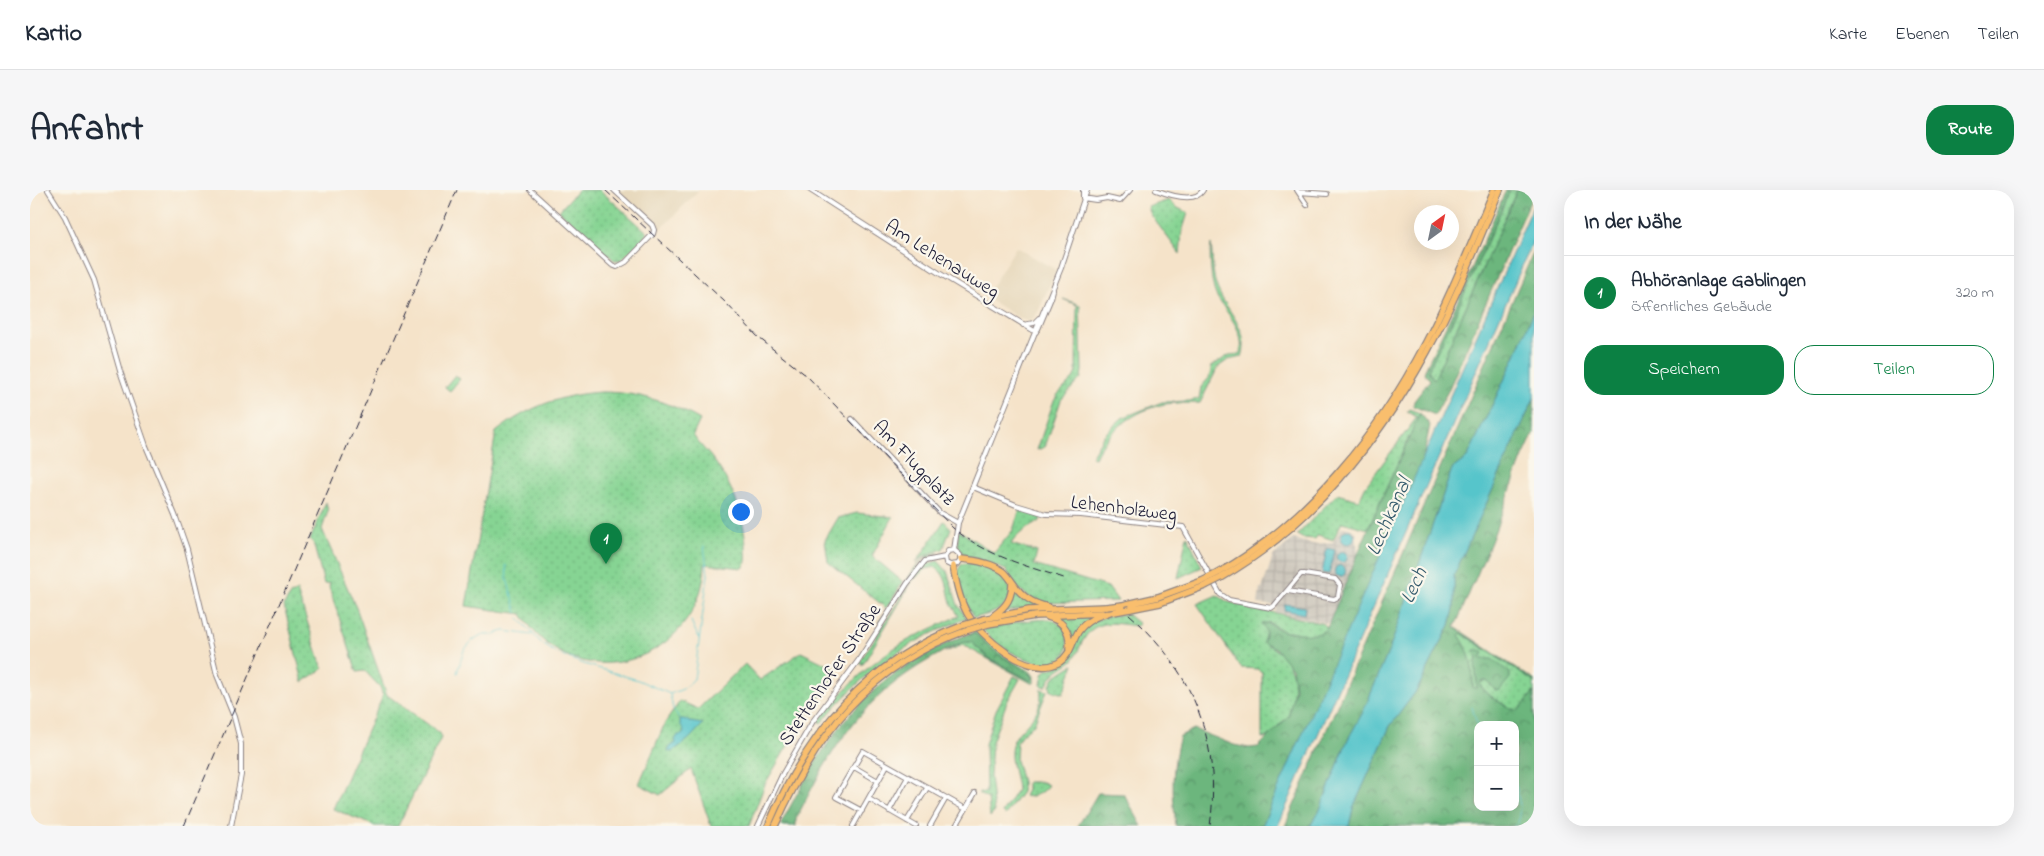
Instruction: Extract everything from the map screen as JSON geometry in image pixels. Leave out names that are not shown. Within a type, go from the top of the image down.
[{"type":"highway","points":[[1220,576],[1295,516],[1334,475],[1374,426],[1427,340],[1494,190]]},
{"type":"highway","points":[[987,620],[1041,615],[1112,612],[1160,603],[1220,576],[1254,558],[1294,525],[1331,487],[1382,425],[1408,386],[1435,338],[1500,190]]},
{"type":"highway","points":[[961,559],[997,568],[1007,574],[1026,598],[1034,603],[1055,609]]},
{"type":"highway","points":[[953,566],[960,598],[975,624],[993,642],[1015,658],[1036,665],[1047,666],[1057,664],[1068,653],[1078,632],[1086,623],[1112,612]]},
{"type":"highway","points":[[987,620],[1007,605],[1011,596],[1012,582]]},
{"type":"highway","points":[[768,826],[806,753],[834,714],[879,671],[904,653],[931,638],[1022,611],[1123,605],[1203,584]]},
{"type":"highway","points":[[1041,615],[1058,620],[1064,626],[1070,638],[1068,653]]},
{"type":"highway","points":[[774,826],[796,782],[815,751],[850,704],[874,682],[902,662],[966,627]]},
{"type":"street","points":[[48,190],[65,217],[94,280],[122,378],[142,437],[175,515],[187,549],[215,668],[234,717],[240,744],[241,775],[231,826]]},
{"type":"street","points":[[530,190],[615,267],[622,265],[652,235],[654,230],[652,225],[614,190]]},
{"type":"street","name":"Am Lehenauweg","points":[[810,190],[868,229],[1023,325],[1037,331]]},
{"type":"street","points":[[1083,190],[1083,198]]},
{"type":"street","points":[[954,550],[958,523],[1068,251],[1087,190]]},
{"type":"street","points":[[1083,198],[1096,200],[1102,198],[1120,201],[1130,190]]},
{"type":"street","points":[[1156,190],[1171,195],[1195,197],[1200,195],[1203,190]]},
{"type":"street","points":[[1298,191],[1327,194]]},
{"type":"street","points":[[1298,191],[1307,206]]},
{"type":"street","points":[[1037,331],[1051,298],[1052,290]]},
{"type":"street","points":[[1023,325],[1034,323],[1041,316]]},
{"type":"street","name":"Am Flugplatz","points":[[852,418],[940,513],[958,523]]},
{"type":"street","name":"Lehenholzweg","points":[[973,486],[1016,505],[1046,514],[1081,514],[1183,527],[1218,592],[1229,600],[1271,608],[1301,574],[1335,579],[1340,585],[1338,597],[1334,599],[1288,591]]},
{"type":"street","points":[[954,550],[959,553],[961,559],[959,563],[953,566],[947,564],[944,557],[948,551],[954,550]]},
{"type":"street","name":"Stettenhofer Straße","points":[[758,826],[792,757],[813,721],[858,661],[907,584],[925,561],[944,557]]},
{"type":"street","points":[[862,811],[836,797],[863,752],[966,809]]},
{"type":"street","points":[[853,826],[888,765]]},
{"type":"street","points":[[854,767],[878,781]]},
{"type":"street","points":[[889,810],[908,777]]},
{"type":"street","points":[[908,821],[927,788]]},
{"type":"street","points":[[956,826],[975,793]]},
{"type":"street","points":[[930,826],[946,798]]},
{"type":"street","points":[[869,799],[916,826]]},
{"type":"shaded area","points":[[618,190],[699,190],[660,230]]},
{"type":"shaded area","points":[[1016,247],[1056,270],[1038,312],[1032,320],[1028,321],[1021,319],[985,297]]},
{"type":"shaded area","points":[[1342,527],[1350,528],[1356,532],[1358,552],[1330,624],[1275,612],[1276,608],[1273,605],[1258,604],[1260,589],[1262,589],[1273,556],[1293,539],[1313,544],[1333,542]]},
{"type":"green space","points":[[578,190],[600,190],[648,233],[621,260],[614,260],[559,211]]},
{"type":"green space","points":[[1506,190],[1510,190],[1452,321],[1428,370],[1434,380],[1517,190],[1534,190],[1534,192],[1448,391],[1435,415],[1413,406],[1414,401],[1430,380],[1424,373],[1426,367],[1454,309]]},
{"type":"green space","points":[[1510,190],[1517,190],[1434,380],[1428,370],[1452,321]]},
{"type":"green space","points":[[1169,200],[1176,207],[1188,213],[1182,232],[1180,254],[1151,215],[1148,207]]},
{"type":"green space","points":[[1211,244],[1216,285],[1241,330],[1244,348],[1242,357],[1228,360],[1218,367],[1200,403],[1165,404],[1143,411],[1123,423],[1107,439],[1095,458],[1091,457],[1104,435],[1122,418],[1162,402],[1199,399],[1201,387],[1209,378],[1212,366],[1229,355],[1240,354],[1241,346],[1238,330],[1214,290],[1210,255]]},
{"type":"green space","points":[[1534,251],[1534,311],[1517,353],[1467,458],[1452,469],[1390,648],[1363,712],[1348,739],[1319,812],[1310,826],[1285,826]]},
{"type":"green space","points":[[1063,299],[1080,305],[1081,378],[1061,400],[1045,447],[1037,450],[1053,403],[1058,394],[1073,379],[1076,372],[1077,305]]},
{"type":"green space","points":[[455,375],[460,379],[450,391],[445,387]]},
{"type":"green space","points":[[615,392],[653,399],[677,408],[700,420],[693,435],[715,462],[732,492],[743,524],[746,563],[743,568],[705,564],[698,598],[682,626],[659,647],[631,660],[601,663],[571,657],[544,641],[522,614],[466,606],[496,432],[520,415],[546,403],[588,393]]},
{"type":"green space","points":[[1534,398],[1534,433],[1455,627],[1534,680],[1534,682],[1461,633],[1459,635],[1470,660],[1473,688],[1477,688],[1475,663],[1477,659],[1474,650],[1480,650],[1484,653],[1481,659],[1492,659],[1510,673],[1510,678],[1499,691],[1495,690],[1487,681],[1481,681],[1480,685],[1492,697],[1518,711],[1534,692],[1534,826],[1349,826],[1353,808],[1390,726],[1417,690],[1450,625],[1454,609],[1454,575]]},
{"type":"green space","points":[[1409,409],[1420,413],[1368,529],[1342,522],[1333,540],[1318,535],[1315,539],[1302,538],[1297,535],[1337,494],[1359,500],[1365,487],[1417,417],[1407,412]]},
{"type":"green space","points":[[1420,413],[1430,425],[1423,459],[1262,826],[1176,826],[1173,781],[1180,736],[1194,729],[1234,745],[1249,748],[1258,747],[1288,717],[1295,689],[1292,668],[1275,648],[1263,642],[1266,632],[1261,623],[1271,624],[1287,632],[1307,634],[1319,633],[1327,628]]},
{"type":"green space","points":[[326,502],[328,511],[322,529],[357,610],[387,695],[440,733],[441,738],[398,826],[375,826],[333,809],[383,695],[380,687],[365,671],[357,672],[329,587],[330,583],[324,584],[313,542],[310,540]]},
{"type":"green space","points":[[1020,509],[1041,516],[1040,521],[1021,533],[1011,544],[1037,552],[1034,565],[1108,587],[1118,601],[1042,603],[1019,589],[1006,570],[963,554],[958,545],[958,530],[994,553],[1013,530]]},
{"type":"green space","points":[[857,513],[893,517],[872,556],[903,582],[886,608],[828,562],[825,540],[838,518]]},
{"type":"green space","points":[[944,521],[951,528],[943,549],[924,556],[916,563]]},
{"type":"green space","points":[[1187,535],[1202,567],[1178,578]]},
{"type":"green space","points":[[938,553],[919,564],[879,622],[916,566],[927,556]]},
{"type":"green space","points":[[938,561],[947,571],[958,605],[967,618],[924,637],[886,660],[853,688],[821,723],[818,721],[853,682],[882,656],[926,631],[959,616],[950,600],[943,575],[935,567],[926,569],[913,580],[862,666],[862,663],[859,663],[915,575],[925,564]]},
{"type":"green space","points":[[972,563],[999,570],[1005,575],[1010,587],[1010,596],[1003,607],[974,618],[960,591],[958,583],[959,569],[962,564]]},
{"type":"green space","points":[[1014,589],[1041,606],[1002,612],[1012,601]]},
{"type":"green space","points":[[297,591],[323,669],[303,682],[284,606],[290,595]]},
{"type":"green space","points":[[1217,595],[1228,602],[1324,624],[1327,628],[1321,634],[1303,636],[1295,632],[1285,632],[1268,622],[1263,642],[1279,653],[1290,666],[1294,682],[1294,692],[1289,716],[1268,737],[1262,738],[1262,672],[1257,669],[1241,668],[1197,604]]},
{"type":"green space","points":[[1127,614],[1139,624],[1137,626],[1108,623],[1095,627],[1084,639],[1073,660],[1056,672],[1045,687],[1041,685],[1044,673],[1059,666],[1085,628],[1101,618]]},
{"type":"green space","points":[[1095,616],[1090,619],[1071,645],[1071,638],[1056,617]]},
{"type":"green space","points":[[1054,620],[1065,629],[1067,648],[1063,657],[1047,663],[1028,659],[1009,651],[983,630],[1022,621]]},
{"type":"green space","points":[[977,631],[996,650],[1030,671],[1034,676],[1034,683],[963,645],[945,652],[963,642],[971,642],[989,658],[1031,681],[1031,674],[996,653],[976,634],[968,634]]},
{"type":"green space","points":[[1461,633],[1534,682],[1534,692],[1518,711],[1497,701],[1480,685],[1481,681],[1487,681],[1495,690],[1480,658],[1477,659],[1477,688],[1473,689],[1470,661],[1459,635]]},
{"type":"green space","points":[[968,634],[976,634],[996,653],[1031,674],[1033,678],[1031,681],[989,658],[971,642],[955,645],[932,658],[885,690],[867,708],[850,727],[822,770],[796,819],[796,826],[780,826],[815,763],[854,710],[876,688],[902,668],[933,650]]},
{"type":"green space","points":[[801,652],[836,669],[827,688],[809,710],[765,784],[749,826],[711,826],[691,769],[660,795],[639,784],[665,723],[680,701],[698,709],[745,664],[760,680]]},
{"type":"green space","points":[[1074,664],[1063,694],[1051,690],[1050,685],[1054,677]]},
{"type":"green space","points":[[1014,676],[1020,679],[1007,702],[992,742],[990,776],[994,813],[990,817],[988,799],[979,794],[979,792],[986,793],[985,744],[996,710]]},
{"type":"green space","points":[[1041,689],[1047,691],[1034,724],[1021,735],[1017,742],[1016,760],[1022,782],[1022,792],[1005,815],[1002,813],[1017,790],[1012,762],[1012,745],[1014,739],[1035,715],[1041,700]]},
{"type":"green space","points":[[1027,782],[1042,782],[1048,785],[1037,794],[1027,797],[1024,796],[1027,790]]},
{"type":"green space","points":[[1098,793],[1124,794],[1142,826],[1078,826]]},
{"type":"water","points":[[1534,204],[1534,239],[1278,826],[1262,826]]},
{"type":"water","name":"Lech","points":[[1534,311],[1534,398],[1454,575],[1454,609],[1450,625],[1417,690],[1390,726],[1353,808],[1349,826],[1310,826],[1319,812],[1348,739],[1363,712],[1390,648],[1452,469],[1467,458],[1517,353]]},
{"type":"water","points":[[1345,530],[1351,530],[1355,537],[1351,544],[1345,544],[1341,540],[1341,534]]},
{"type":"water","points":[[1327,548],[1335,550],[1329,574],[1322,573]]},
{"type":"water","points":[[1340,552],[1344,552],[1347,557],[1346,561],[1340,562],[1337,559],[1337,555]]},
{"type":"water","points":[[1338,566],[1342,566],[1345,571],[1344,575],[1338,576],[1335,573],[1335,569]]},
{"type":"water","points":[[1285,604],[1305,607],[1304,614],[1284,610]]},
{"type":"water","points":[[680,719],[703,724],[689,739],[672,752],[668,751],[676,743],[675,740],[678,735],[682,735],[684,732]]},
{"type":"waterway","points":[[519,618],[541,643],[556,653],[584,664],[638,680],[670,694],[683,689],[694,679],[708,575],[704,546]]},
{"type":"waterway","points":[[506,565],[507,579],[517,613]]},
{"type":"waterway","points":[[691,621],[699,639]]},
{"type":"waterway","points":[[457,673],[464,650],[473,640],[481,635],[491,635],[504,631],[532,635]]},
{"type":"waterway","points":[[670,694],[673,709],[680,719]]},
{"type":"waterway","points":[[1472,707],[1476,721]]},
{"type":"waterway","points":[[1518,824],[1519,801]]},
{"type":"railway","points":[[184,826],[457,190]]},
{"type":"railway","points":[[605,190],[725,302],[759,338],[807,376],[953,528],[966,538],[993,553],[1022,565],[1067,579]]},
{"type":"railway","points":[[1129,614],[1151,635],[1170,659],[1198,709],[1211,765],[1213,795],[1210,826]]},
{"type":"place","name":"Abhöranlage Gablingen","points":[[606,564]]},
{"type":"water label","name":"Lechkanal","points":[[1388,516]]}]
